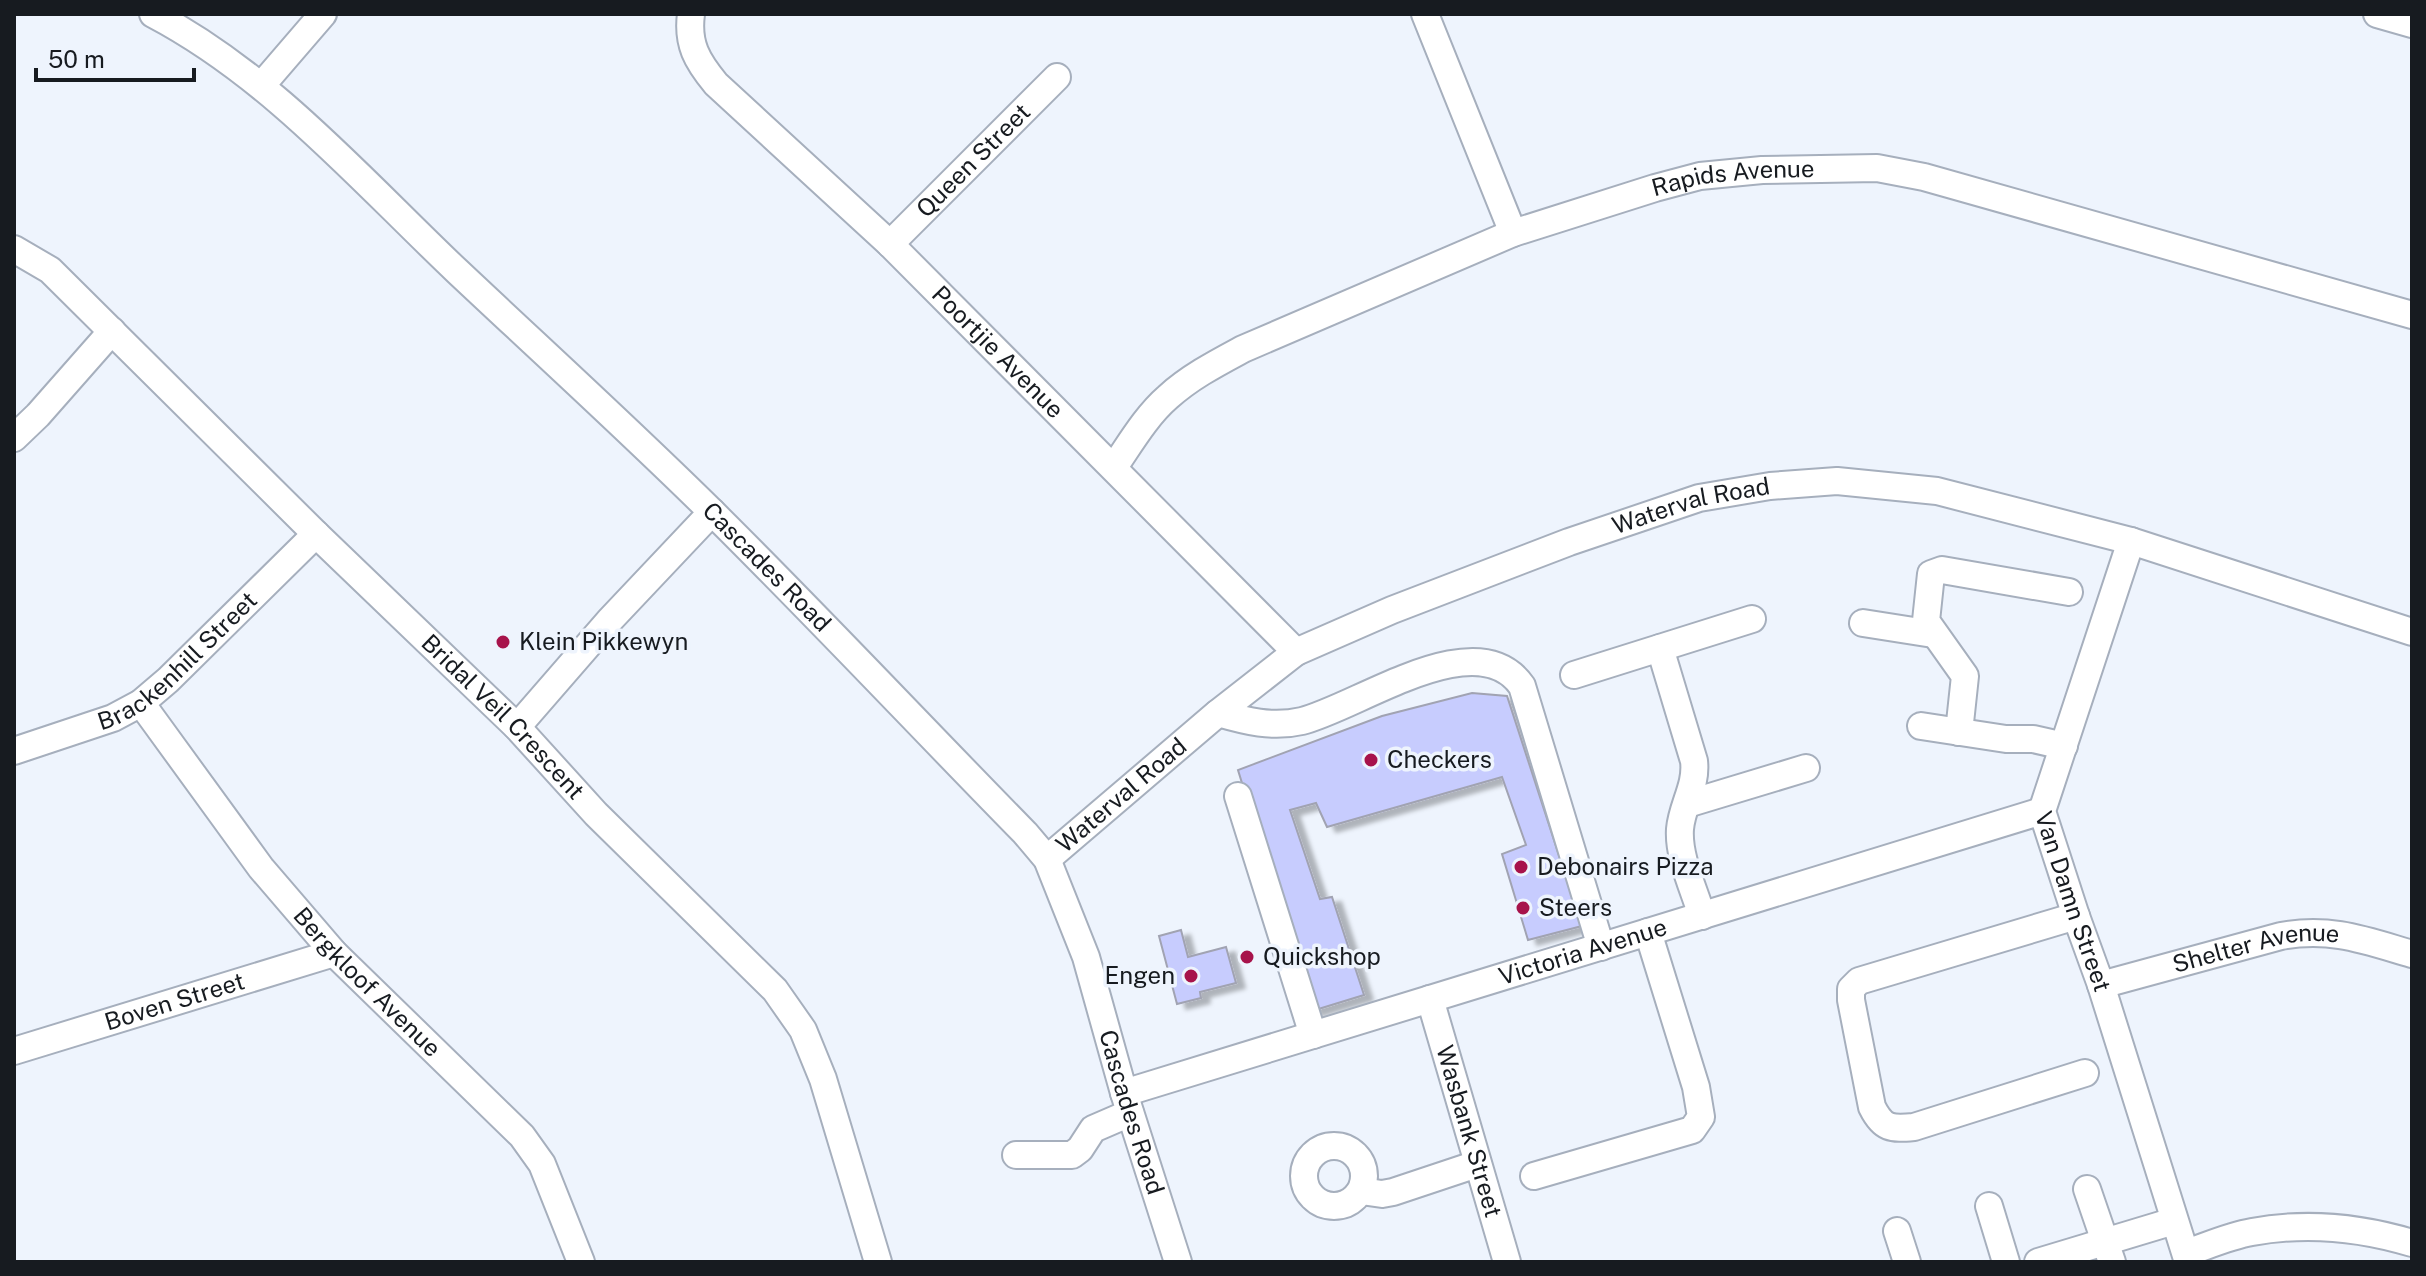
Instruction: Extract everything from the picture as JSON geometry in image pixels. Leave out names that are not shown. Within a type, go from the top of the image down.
[{"type":"street","name":"Cascades Road","points":[[153,14],[215,52],[261,86],[339,156],[712,512],[1047,859],[1086,957],[1127,1103],[1178,1262]]},
{"type":"street","points":[[261,86],[323,14]]},
{"type":"street","name":"Poortjie Avenue","points":[[691,14],[689,31],[696,58],[716,84],[890,244],[1296,652]]},
{"type":"street","points":[[1425,14],[1513,233]]},
{"type":"street","points":[[2377,14],[2412,24]]},
{"type":"street","name":"Queen Street","points":[[890,244],[1057,77]]},
{"type":"street","name":"Rapids Avenue","points":[[1114,467],[1167,397],[1205,370],[1243,349],[1513,233],[1700,176],[1762,170],[1877,168],[1939,181],[2412,315]]},
{"type":"street","name":"Bridal Veil Crescent","points":[[14,249],[50,270],[316,534],[517,727],[596,814],[775,990],[803,1030],[823,1079],[878,1262]]},
{"type":"street","points":[[14,438],[112,331]]},
{"type":"street","name":"Waterval Road","points":[[1047,859],[1218,713],[1296,652],[1392,610],[1569,542],[1699,498],[1770,486],[1837,481],[1937,491],[2131,541],[2412,632]]},
{"type":"street","points":[[517,727],[609,621],[712,512]]},
{"type":"street","name":"Brackenhill Street","points":[[14,751],[113,718],[141,703],[316,534]]},
{"type":"street","name":"Van Damn Street","points":[[2131,541],[2042,811],[2187,1257]]},
{"type":"street","points":[[1959,732],[1965,676],[1926,621],[1929,580],[1936,571],[2069,592]]},
{"type":"street","points":[[1574,675],[1752,619]]},
{"type":"street","points":[[1863,623],[1933,634]]},
{"type":"street","points":[[1660,648],[1694,761],[1695,774],[1681,819],[1680,843],[1702,916]]},
{"type":"street","points":[[1218,713],[1253,723],[1300,721],[1339,709],[1424,670],[1475,661],[1492,665],[1515,677],[1522,686],[1601,947]]},
{"type":"street","name":"Bergkloof Avenue","points":[[141,703],[261,868],[334,953],[522,1136],[542,1164],[581,1262]]},
{"type":"street","points":[[1921,726],[2006,739],[2033,739],[2064,746]]},
{"type":"street","points":[[1687,804],[1806,768]]},
{"type":"street","points":[[1238,796],[1313,1035]]},
{"type":"street","name":"Victoria Avenue","points":[[1016,1155],[1072,1155],[1080,1149],[1093,1129],[1127,1103],[1313,1035],[2042,811]]},
{"type":"street","points":[[2076,916],[1859,981],[1851,989],[1851,1000],[1872,1107],[1879,1121],[1886,1126],[1914,1127],[2085,1073]]},
{"type":"street","name":"Shelter Avenue","points":[[2101,985],[2309,931],[2344,935],[2412,954]]},
{"type":"street","points":[[1534,1176],[1692,1130],[1701,1117],[1696,1087],[1648,932]]},
{"type":"street","name":"Boven Street","points":[[14,1051],[334,953]]},
{"type":"street","name":"Wasbank Street","points":[[1430,999],[1507,1262]]},
{"type":"street","points":[[1361,1191],[1393,1192],[1477,1164]]},
{"type":"street","points":[[2087,1189],[2109,1252]]},
{"type":"street","points":[[1989,1206],[2006,1262]]},
{"type":"street","points":[[2038,1262],[2109,1252],[2174,1221]]},
{"type":"street","points":[[2187,1257],[2248,1233],[2284,1227],[2333,1226],[2382,1234],[2412,1243]]},
{"type":"street","points":[[1897,1231],[1907,1262]]},
{"type":"building","points":[[1472,693],[1507,696],[1582,926],[1528,940],[1502,854],[1526,845],[1502,777],[1327,827],[1316,803],[1290,810],[1320,899],[1332,897],[1364,995],[1312,1011],[1238,770],[1382,716]]},
{"type":"building","points":[[1181,930],[1188,957],[1226,947],[1236,983],[1200,992],[1201,998],[1177,1004],[1159,936]]},
{"type":"place","name":"Klein Pikkewyn","points":[[503,642]]},
{"type":"place","name":"Checkers","points":[[1371,760]]},
{"type":"place","name":"Debonairs Pizza","points":[[1521,867]]},
{"type":"place","name":"Steers","points":[[1523,908]]},
{"type":"place","name":"Quickshop","points":[[1247,957]]},
{"type":"place","name":"Engen","points":[[1191,976]]}]
